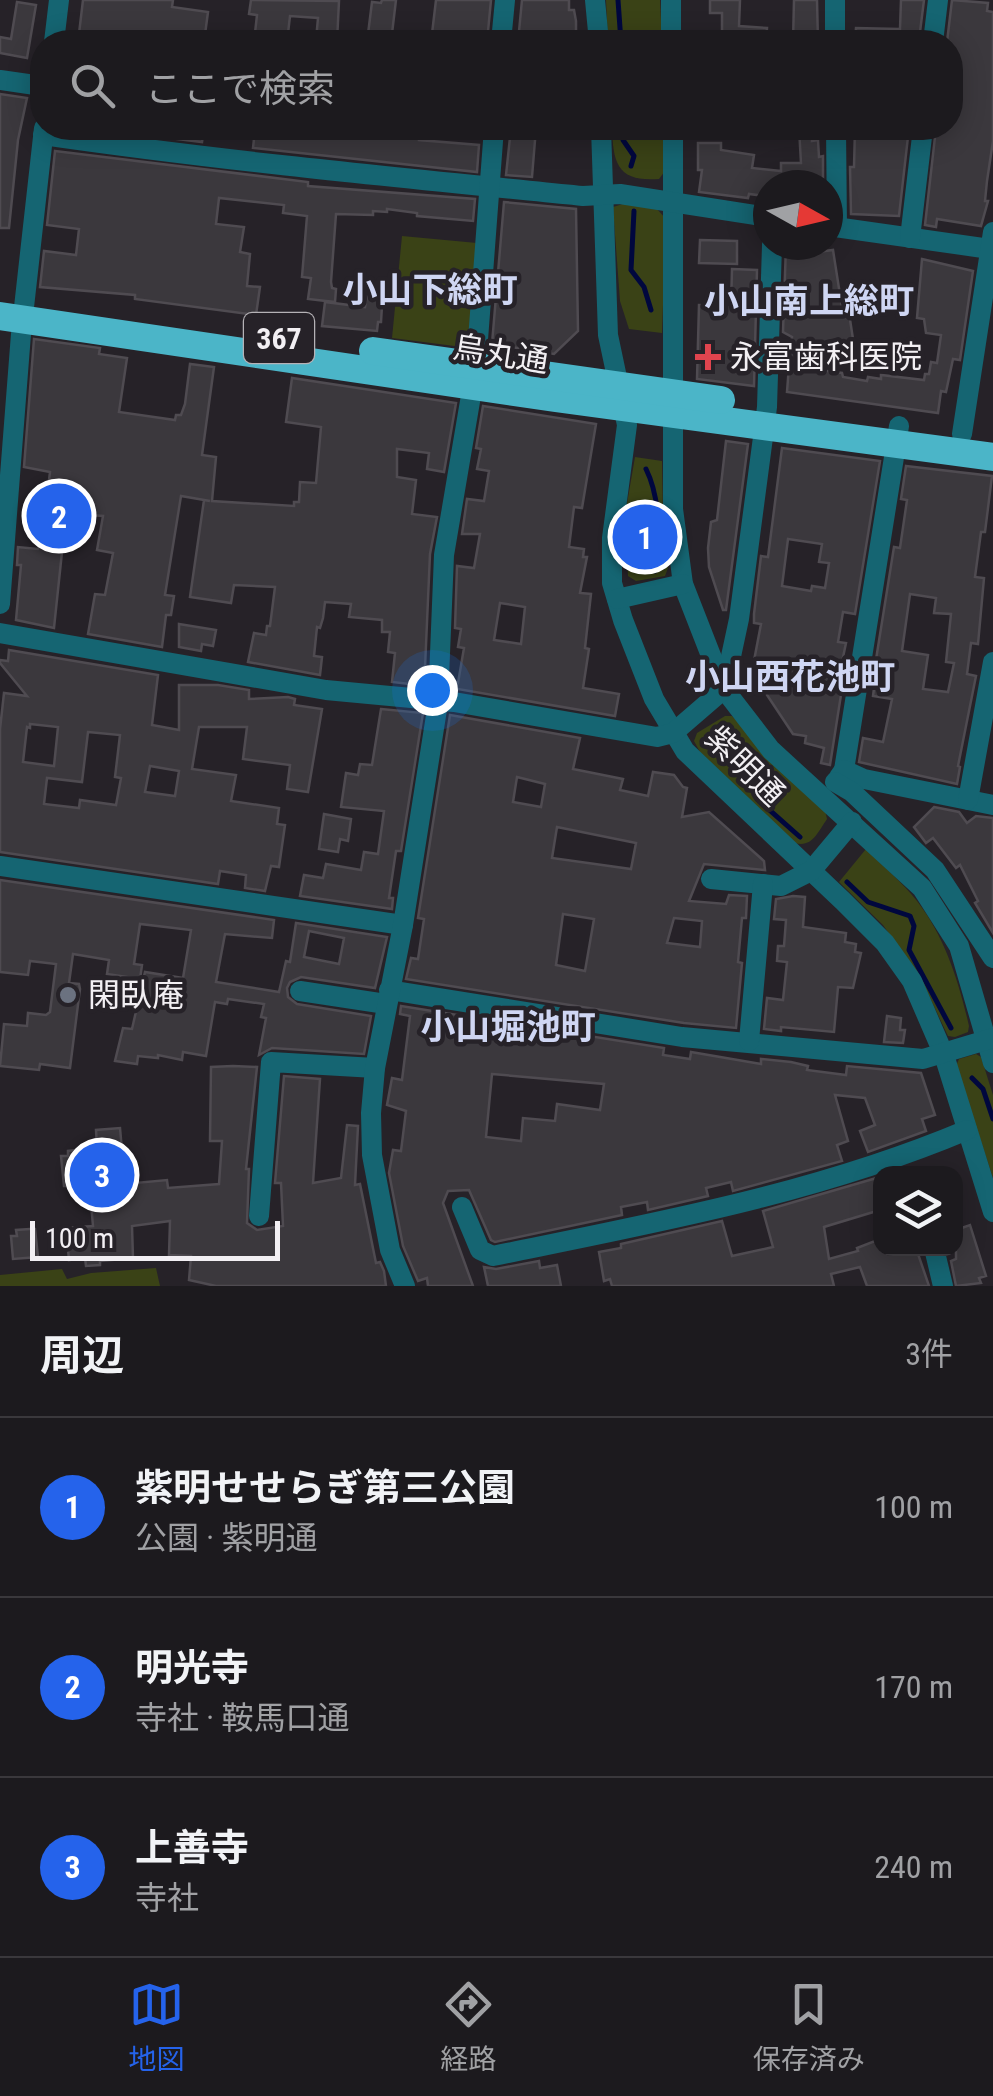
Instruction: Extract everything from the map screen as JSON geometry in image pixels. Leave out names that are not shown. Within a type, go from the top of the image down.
[{"type":"highway","name":"烏丸通","points":[[12,310],[898,435],[993,457]]},
{"type":"highway","name":"烏丸通","points":[[898,435],[962,434],[993,438]]},
{"type":"street","points":[[55,30],[59,0]]},
{"type":"street","points":[[502,30],[505,0]]},
{"type":"street","points":[[595,0],[598,30]]},
{"type":"street","points":[[671,0],[672,30]]},
{"type":"street","points":[[835,0],[835,30]]},
{"type":"street","points":[[934,30],[938,0]]},
{"type":"street","points":[[0,80],[30,84]]},
{"type":"street","points":[[0,604],[12,310],[42,140]]},
{"type":"street","points":[[97,140],[208,159],[583,196],[620,194],[753,215]]},
{"type":"street","points":[[405,1286],[390,1250],[372,1155],[375,1068],[438,703],[444,555],[474,375],[493,140]]},
{"type":"street","name":"紫明通","points":[[601,140],[608,335],[626,424],[612,538],[612,582],[648,684],[685,751],[884,943],[903,968],[930,1016],[993,1212]]},
{"type":"street","name":"紫明通","points":[[672,140],[673,509],[683,584],[724,689],[772,750],[835,783],[852,822],[922,888],[958,946],[990,1039],[993,1062]]},
{"type":"street","points":[[834,170],[836,140]]},
{"type":"street","points":[[910,238],[922,140]]},
{"type":"street","points":[[843,228],[910,238],[992,240],[962,434]]},
{"type":"street","points":[[0,633],[326,690],[454,702],[657,737],[673,733],[724,689],[739,619],[766,417],[771,260]]},
{"type":"street","points":[[835,783],[898,435]]},
{"type":"street","points":[[617,599],[683,584]]},
{"type":"street","points":[[968,800],[993,662]]},
{"type":"street","points":[[835,783],[864,779],[993,804]]},
{"type":"street","points":[[835,783],[852,792],[935,870],[993,958]]},
{"type":"street","points":[[710,879],[782,886],[811,871],[852,822]]},
{"type":"street","points":[[0,866],[402,924]]},
{"type":"street","points":[[749,1041],[764,884]]},
{"type":"street","points":[[300,992],[388,997],[682,1037],[923,1058],[990,1039]]},
{"type":"street","points":[[258,1216],[272,1062],[375,1068]]},
{"type":"street","points":[[462,1207],[480,1250],[493,1256],[724,1208],[818,1184],[916,1152],[966,1130]]},
{"type":"street","points":[[916,1152],[919,1166]]},
{"type":"street","points":[[936,1256],[943,1286]]},
{"type":"green space","points":[[606,0],[660,0],[661,30],[607,30]]},
{"type":"green space","points":[[613,140],[664,140],[665,171],[659,179],[634,177],[620,168]]},
{"type":"green space","points":[[626,203],[656,208],[666,219],[662,333],[629,329],[620,301],[613,207]]},
{"type":"green space","points":[[402,236],[477,243],[470,348],[392,338]]},
{"type":"green space","points":[[635,457],[662,461],[668,568],[665,576],[636,581],[628,576],[625,515]]},
{"type":"green space","points":[[725,716],[732,716],[825,810],[827,819],[810,841],[795,843],[700,752],[694,741],[697,733]]},
{"type":"green space","points":[[866,849],[911,894],[936,930],[956,977],[968,1032],[948,1036],[921,979],[883,925],[839,882]]},
{"type":"green space","points":[[976,1054],[981,1057],[993,1095],[993,1178],[956,1066],[959,1059]]},
{"type":"green space","points":[[156,1268],[160,1286],[0,1286],[0,1275],[62,1269],[67,1279],[91,1273]]},
{"type":"building","points":[[83,0],[173,0],[172,7],[208,12],[206,30],[79,30]]},
{"type":"building","points":[[251,0],[339,1],[338,30],[317,30],[318,18],[290,16],[288,30],[255,30],[257,15],[249,14]]},
{"type":"building","points":[[396,0],[392,30],[368,30],[372,2]]},
{"type":"building","points":[[436,0],[491,0],[488,30],[432,30]]},
{"type":"building","points":[[522,0],[569,0],[569,10],[574,10],[576,30],[519,30]]},
{"type":"building","points":[[710,0],[740,0],[739,26],[767,30],[722,30],[722,13],[710,13]]},
{"type":"building","points":[[794,0],[817,0],[818,30],[793,30]]},
{"type":"building","points":[[901,0],[924,0],[920,30],[856,30],[856,28],[900,29]]},
{"type":"building","points":[[952,0],[988,3],[987,11],[993,12],[993,141],[988,201],[981,226],[937,219],[936,227],[925,225],[935,140],[963,140],[963,30],[948,30]]},
{"type":"building","points":[[17,2],[36,5],[27,58],[0,53],[0,37],[11,39]]},
{"type":"building","points":[[0,94],[27,98],[18,140],[9,228],[0,228]]},
{"type":"building","points":[[254,140],[419,140],[479,145],[477,172],[253,148]]},
{"type":"building","points":[[510,140],[535,140],[532,177],[506,175]]},
{"type":"building","points":[[800,140],[818,140],[823,170],[781,170],[781,163],[801,163]]},
{"type":"building","points":[[855,140],[908,140],[899,216],[851,214],[850,167],[854,167]]},
{"type":"building","points":[[698,143],[721,143],[721,150],[754,155],[752,168],[771,170],[753,170],[753,194],[748,198],[699,192],[702,170],[698,170]]},
{"type":"building","points":[[55,151],[308,182],[308,186],[475,199],[473,221],[387,209],[373,211],[373,215],[336,214],[331,282],[336,289],[335,302],[308,299],[311,278],[302,277],[307,216],[283,213],[284,205],[219,198],[216,224],[244,227],[240,252],[250,254],[247,286],[260,287],[256,315],[135,299],[135,295],[40,287],[44,251],[76,255],[79,229],[47,225]]},
{"type":"building","points":[[504,202],[576,209],[578,331],[554,354],[492,344]]},
{"type":"building","points":[[700,240],[737,241],[737,264],[699,263]]},
{"type":"building","points":[[922,259],[973,271],[960,360],[953,359],[938,413],[787,392],[789,366],[842,373],[843,377],[867,381],[868,377],[881,379],[881,375],[924,380],[931,362],[937,363],[941,335],[926,333],[924,319],[917,318]]},
{"type":"building","points":[[785,260],[835,260],[843,314],[849,313],[855,352],[790,362],[792,337],[783,332]]},
{"type":"building","points":[[732,269],[757,270],[754,386],[697,379],[699,305],[731,306]]},
{"type":"building","points":[[368,288],[383,290],[377,331],[322,326],[325,302],[365,307]]},
{"type":"building","points":[[34,339],[100,348],[99,354],[127,358],[119,412],[175,420],[185,404],[190,364],[214,367],[202,455],[216,457],[212,501],[294,506],[294,502],[299,502],[300,482],[316,483],[321,427],[286,422],[292,378],[456,403],[444,472],[427,469],[429,453],[397,449],[397,477],[416,480],[412,514],[437,517],[430,554],[425,668],[421,668],[419,685],[392,682],[395,653],[388,652],[390,632],[382,632],[382,620],[349,617],[351,604],[325,602],[314,656],[322,657],[320,675],[248,662],[254,633],[266,635],[270,626],[275,587],[234,585],[231,603],[190,597],[204,500],[210,501],[181,496],[165,595],[174,596],[171,615],[166,615],[162,647],[88,634],[95,594],[105,595],[113,553],[97,550],[103,516],[75,514],[73,534],[64,533],[54,628],[16,620],[21,565],[17,565],[18,547],[41,546],[50,472],[24,467]]},
{"type":"building","points":[[483,406],[596,424],[582,508],[574,507],[569,547],[584,549],[583,557],[587,557],[580,593],[591,594],[583,688],[619,694],[615,716],[452,688],[453,682],[458,683],[464,648],[458,647],[461,629],[455,628],[457,566],[474,568],[480,534],[462,534],[467,499],[484,501],[489,471],[477,469],[481,449],[476,448]],"holes":[[[500,603],[525,607],[521,644],[494,640]]]},
{"type":"building","points":[[726,441],[748,444],[723,610],[709,567],[708,548],[711,522],[717,520]]},
{"type":"building","points":[[782,448],[880,461],[855,614],[843,612],[838,642],[846,643],[830,765],[821,763],[824,748],[805,743],[806,736],[793,734],[761,686],[765,668],[753,666],[761,624],[754,623],[754,614],[761,556],[768,557]],"holes":[[[788,539],[822,544],[819,562],[829,563],[825,588],[812,586],[811,591],[782,586]]]},
{"type":"building","points":[[906,466],[992,476],[975,577],[984,578],[978,644],[971,643],[967,674],[976,676],[957,784],[859,762],[863,738],[883,742],[892,699],[873,696],[874,672],[894,547],[900,548],[907,500],[901,499]],"holes":[[[910,594],[936,598],[934,613],[951,614],[946,662],[954,663],[948,692],[923,689],[928,655],[902,651]]]},
{"type":"building","points":[[179,624],[216,630],[213,646],[202,644],[201,651],[179,647]]},
{"type":"building","points":[[9,650],[158,675],[152,725],[179,730],[179,685],[249,690],[249,699],[288,697],[295,699],[294,705],[322,709],[308,792],[287,789],[290,765],[243,759],[247,727],[199,727],[192,769],[236,775],[231,801],[279,808],[277,824],[285,825],[279,867],[271,866],[265,891],[245,888],[246,875],[220,871],[218,884],[0,852],[0,729],[4,693],[27,696],[0,663],[8,661]],"holes":[[[30,724],[58,727],[54,766],[23,762]],[[88,732],[120,735],[115,777],[121,778],[116,805],[80,800],[79,808],[44,804],[47,778],[82,782]],[[150,766],[179,771],[175,796],[145,792]]]},
{"type":"building","points":[[381,709],[423,713],[401,851],[396,851],[389,898],[393,898],[392,909],[300,896],[304,875],[323,878],[326,864],[361,870],[364,852],[378,854],[384,811],[341,807],[346,773],[358,775],[360,764],[372,765]]},
{"type":"building","points":[[450,715],[580,738],[573,769],[623,779],[620,790],[648,796],[653,772],[674,775],[687,788],[682,817],[709,812],[764,861],[765,870],[704,864],[689,901],[726,904],[729,895],[747,896],[738,962],[742,963],[736,1028],[406,979],[411,958],[418,959],[424,919],[418,918]],"holes":[[[517,777],[545,784],[541,807],[513,802]],[[557,827],[636,843],[631,869],[552,858]],[[563,914],[594,919],[585,971],[556,965]],[[674,918],[702,921],[700,947],[667,943]]]},
{"type":"building","points":[[934,807],[959,812],[967,823],[976,816],[993,818],[993,933],[975,903],[978,901],[960,865],[956,868],[933,838],[926,843],[914,827]]},
{"type":"building","points":[[324,814],[351,819],[348,841],[340,839],[338,852],[319,849]]},
{"type":"building","points":[[0,880],[274,920],[272,938],[225,934],[216,982],[279,992],[286,961],[290,962],[296,923],[387,937],[375,988],[301,977],[287,988],[288,997],[297,1004],[371,1016],[364,1054],[272,1048],[259,1055],[266,1018],[261,1017],[264,1004],[228,999],[227,1004],[215,1002],[206,1056],[183,1052],[182,1060],[158,1055],[138,1056],[137,1064],[115,1061],[123,1028],[132,1029],[145,972],[183,978],[191,930],[140,924],[134,964],[142,965],[140,979],[107,974],[109,960],[73,954],[69,983],[79,984],[80,989],[70,1068],[40,1064],[39,1070],[0,1066],[4,1024],[27,1026],[28,1013],[50,1012],[56,964],[30,961],[28,975],[0,972]],"holes":[[[309,931],[344,938],[339,964],[304,957]]]},
{"type":"building","points":[[805,897],[803,927],[846,933],[845,942],[856,944],[855,952],[861,953],[853,988],[838,987],[834,1032],[764,1029],[767,998],[783,1000],[787,962],[777,961],[778,946],[784,946],[786,920],[774,919],[776,899]]},
{"type":"building","points":[[401,1006],[664,1048],[663,1055],[690,1059],[691,1052],[761,1064],[761,1059],[791,1062],[808,1066],[807,1070],[846,1075],[847,1066],[921,1073],[935,1115],[922,1119],[926,1131],[868,1152],[860,1131],[875,1125],[865,1098],[835,1095],[848,1141],[837,1145],[842,1161],[733,1191],[731,1182],[706,1188],[708,1196],[648,1210],[647,1202],[621,1207],[622,1215],[495,1242],[469,1190],[448,1191],[443,1203],[473,1286],[428,1286],[427,1278],[418,1281],[403,1246],[389,1173],[393,1150],[401,1151],[406,1111],[387,1105],[392,1078],[402,1080],[410,1016],[400,1014]],"holes":[[[492,1074],[604,1084],[600,1110],[557,1104],[555,1121],[523,1118],[521,1141],[486,1137]]]},
{"type":"building","points":[[887,1016],[901,1018],[900,1030],[905,1030],[903,1043],[884,1042]]},
{"type":"building","points":[[211,1067],[257,1067],[246,1169],[247,1223],[257,1230],[283,1226],[281,1183],[275,1183],[284,1076],[320,1079],[313,1183],[341,1178],[347,1125],[358,1126],[355,1185],[360,1184],[376,1263],[380,1262],[384,1271],[386,1286],[216,1286],[189,1280],[191,1256],[169,1255],[170,1221],[132,1226],[133,1258],[86,1266],[85,1258],[69,1260],[66,1228],[93,1226],[90,1192],[72,1193],[71,1186],[64,1186],[61,1156],[68,1156],[68,1151],[97,1148],[96,1130],[120,1128],[125,1184],[167,1180],[168,1188],[219,1184],[222,1141],[210,1141]]},
{"type":"building","points":[[873,1179],[873,1212],[824,1227],[829,1259],[858,1251],[857,1248],[873,1242],[873,1256],[919,1256],[929,1286],[867,1286],[860,1267],[831,1274],[834,1286],[612,1286],[610,1279],[604,1281],[599,1252],[722,1221],[732,1256],[773,1247],[763,1211]]},
{"type":"building","points":[[970,1225],[986,1276],[979,1278],[981,1283],[956,1286],[951,1261],[963,1256],[963,1228]]},
{"type":"building","points":[[35,1229],[38,1257],[13,1259],[11,1236],[17,1236],[16,1230]]},
{"type":"building","points":[[539,1261],[540,1268],[557,1265],[561,1286],[488,1286],[484,1267],[496,1269]]},
{"type":"waterway","points":[[618,0],[620,30]]},
{"type":"waterway","points":[[623,140],[634,156],[631,166]]},
{"type":"waterway","points":[[634,211],[631,270],[644,287],[651,310]]},
{"type":"waterway","points":[[646,469],[658,519],[655,571]]},
{"type":"waterway","points":[[715,728],[749,768],[757,799],[800,837]]},
{"type":"waterway","points":[[847,882],[868,902],[910,916],[914,926],[909,950],[951,1028]]},
{"type":"waterway","points":[[972,1078],[983,1089],[993,1119]]},
{"type":"place","name":"永富歯科医院","points":[[708,357]]},
{"type":"place","name":"明光寺","points":[[59,516]]},
{"type":"place","name":"紫明せせらぎ第三公園","points":[[645,537]]},
{"type":"place","name":"閑臥庵","points":[[68,995]]},
{"type":"place","name":"上善寺","points":[[102,1175]]},
{"type":"district","name":"小山下総町","points":[[430,290]]},
{"type":"district","name":"小山南上総町","points":[[809,301]]},
{"type":"district","name":"小山西花池町","points":[[790,677]]},
{"type":"district","name":"小山堀池町","points":[[508,1027]]}]
